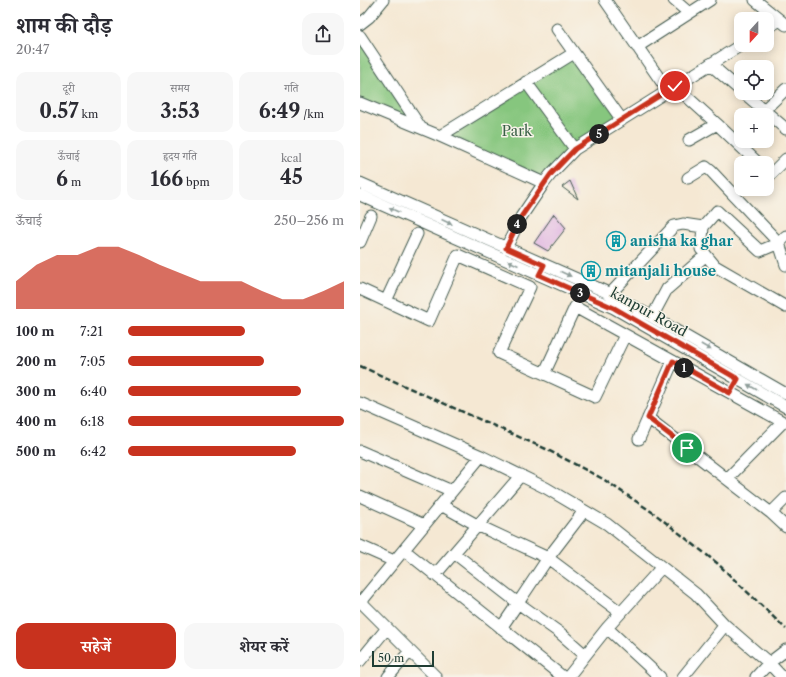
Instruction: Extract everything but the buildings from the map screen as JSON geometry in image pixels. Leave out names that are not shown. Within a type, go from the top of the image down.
[{"type":"street","points":[[360,24],[369,17],[383,0]]},
{"type":"street","points":[[604,0],[637,47],[671,89],[717,124],[751,156]]},
{"type":"street","points":[[674,0],[689,13]]},
{"type":"street","points":[[637,47],[710,0]]},
{"type":"street","points":[[764,2],[783,22]]},
{"type":"street","points":[[557,29],[622,120]]},
{"type":"street","points":[[360,36],[421,128]]},
{"type":"street","points":[[499,249],[551,174],[575,149],[734,49]]},
{"type":"street","points":[[440,136],[574,53]]},
{"type":"street","points":[[710,64],[734,85]]},
{"type":"street","points":[[526,82],[575,149]]},
{"type":"street","points":[[766,108],[786,89]]},
{"type":"street","points":[[752,100],[762,108]]},
{"type":"street","points":[[360,103],[440,136],[544,184]]},
{"type":"street","points":[[774,119],[786,129]]},
{"type":"street","points":[[689,140],[717,124]]},
{"type":"street","points":[[774,171],[786,159]]},
{"type":"street","points":[[688,178],[706,167],[711,171],[782,240],[786,264]]},
{"type":"street","points":[[360,183],[542,270],[610,294],[786,394]]},
{"type":"street","points":[[360,195],[499,249]]},
{"type":"street","points":[[782,240],[760,251],[717,211],[703,227],[701,249],[714,266],[786,307]]},
{"type":"street","points":[[360,242],[371,216]]},
{"type":"street","points":[[610,294],[674,226],[683,224],[703,227]]},
{"type":"street","points":[[386,301],[417,234]]},
{"type":"street","points":[[360,289],[429,321],[458,255],[530,287],[499,353],[595,397],[625,335]]},
{"type":"street","points":[[652,317],[667,289],[706,255]]},
{"type":"street","name":"kanpur Road","points":[[542,270],[614,308],[786,407]]},
{"type":"street","points":[[544,374],[575,307],[783,422],[727,479]]},
{"type":"street","points":[[638,439],[673,361]]},
{"type":"street","points":[[730,393],[738,379]]},
{"type":"street","points":[[360,403],[481,456],[546,488],[607,524],[696,594],[725,625],[769,663],[782,677]]},
{"type":"street","points":[[648,418],[771,513],[786,527]]},
{"type":"street","points":[[360,451],[452,491]]},
{"type":"street","points":[[436,677],[360,602],[481,456]]},
{"type":"street","points":[[435,575],[521,476]]},
{"type":"street","points":[[360,496],[424,525]]},
{"type":"street","points":[[771,513],[786,498]]},
{"type":"street","points":[[441,504],[478,525],[548,558],[620,612]]},
{"type":"street","points":[[501,628],[548,558],[584,511]]},
{"type":"street","points":[[360,546],[394,561]]},
{"type":"street","points":[[404,550],[563,677]]},
{"type":"street","points":[[454,553],[518,603],[560,633],[585,655]]},
{"type":"street","points":[[568,677],[620,612],[662,567]]},
{"type":"street","points":[[683,677],[725,625]]},
{"type":"street","points":[[360,661],[387,628]]},
{"type":"street","points":[[607,628],[660,677]]},
{"type":"street","points":[[756,677],[769,663],[786,650]]},
{"type":"street","points":[[388,677],[410,651]]},
{"type":"green space","points":[[360,37],[415,125],[360,103]]},
{"type":"green space","name":"Park","points":[[574,53],[622,120],[575,149],[544,183],[440,136]]},
{"type":"railway","points":[[360,366],[546,449],[603,479],[655,514],[717,563],[786,629]]},
{"type":"place","name":"anisha ka ghar","points":[[616,241]]},
{"type":"place","name":"mitanjali house","points":[[591,271]]},
{"type":"route","points":[[675,86],[575,149],[551,174],[521,217],[506,248],[544,265],[539,275],[614,308],[738,379],[730,393],[673,361],[648,418],[687,448]]}]
